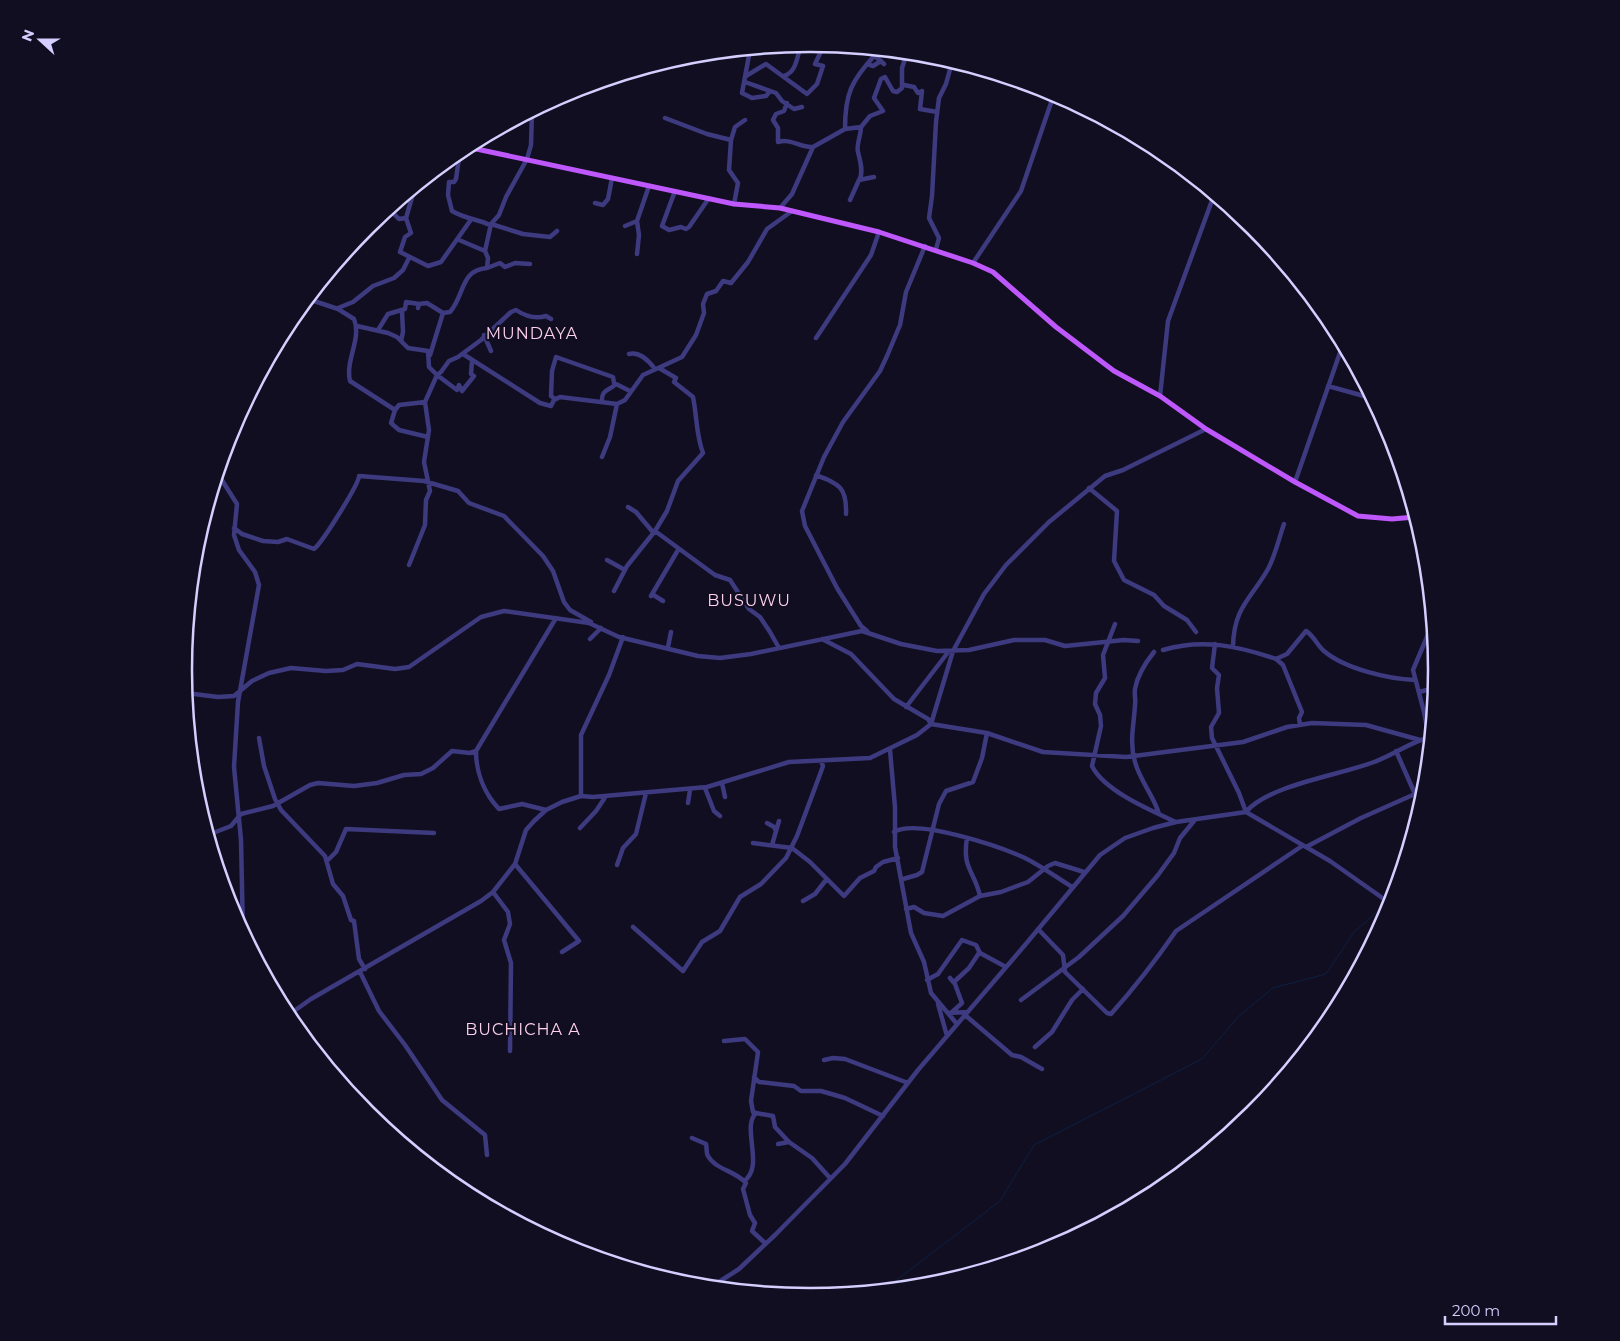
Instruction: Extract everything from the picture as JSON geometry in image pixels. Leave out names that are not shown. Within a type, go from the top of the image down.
[{"type":"main road","points":[[479,149],[734,204],[780,208],[879,232],[936,249],[973,263],[993,272],[1056,327],[1114,371],[1160,396],[1206,429],[1295,482],[1358,516],[1385,519],[1408,517]]},
{"type":"street","points":[[784,76],[790,75],[794,69],[799,53]]},
{"type":"street","points":[[746,79],[766,64],[807,94],[817,84],[823,66],[815,64],[820,53]]},
{"type":"street","points":[[749,56],[746,79],[741,91],[744,96],[752,98],[766,96],[770,91]]},
{"type":"street","points":[[845,129],[848,92],[857,76],[874,56]]},
{"type":"street","points":[[867,64],[873,66],[882,62],[877,57]]},
{"type":"street","points":[[904,85],[902,68],[905,60]]},
{"type":"street","points":[[936,249],[939,238],[929,218],[937,112],[939,98],[946,84],[950,69]]},
{"type":"street","points":[[850,200],[862,177],[860,156],[857,150],[861,127],[870,116],[883,111],[874,98],[880,79],[885,77],[893,91],[897,92],[904,85]]},
{"type":"street","points":[[746,79],[776,93],[794,108],[802,107]]},
{"type":"street","points":[[904,85],[914,87],[918,92],[922,91],[920,109],[937,112]]},
{"type":"street","points":[[973,263],[977,254],[1021,191],[1051,102]]},
{"type":"street","points":[[787,103],[784,111],[776,114],[773,120],[778,128],[778,142],[788,140],[805,147],[813,147],[845,129],[861,127]]},
{"type":"street","points":[[665,118],[707,134],[731,140]]},
{"type":"street","points":[[488,268],[488,258],[485,251],[490,225],[500,215],[506,197],[527,159],[531,145],[532,119]]},
{"type":"street","points":[[734,204],[738,183],[729,170],[731,140],[735,128],[745,120]]},
{"type":"street","points":[[780,208],[792,194],[813,147]]},
{"type":"street","points":[[458,163],[456,179],[448,184],[448,195],[452,211],[470,221],[475,220],[490,225],[497,224],[523,234],[550,237],[557,231]]},
{"type":"street","points":[[859,180],[874,176]]},
{"type":"street","points":[[595,204],[603,205],[607,201],[612,178]]},
{"type":"street","points":[[637,254],[639,235],[637,221],[649,186]]},
{"type":"street","points":[[674,191],[662,226],[669,230],[686,229],[689,227],[709,198]]},
{"type":"street","points":[[412,199],[406,218],[411,233],[405,237],[400,252],[409,258],[433,266],[441,262],[459,240],[470,221]]},
{"type":"street","points":[[1160,396],[1168,321],[1212,201]]},
{"type":"street","points":[[615,384],[614,377],[556,356],[552,371],[551,396],[555,399],[574,398],[617,404],[625,400],[643,375],[682,357],[699,329],[704,313],[702,304],[707,294],[716,291],[722,281],[731,282],[748,262],[767,229],[792,211]]},
{"type":"street","points":[[395,214],[399,219],[406,218]]},
{"type":"street","points":[[625,226],[637,221]]},
{"type":"street","points":[[816,338],[871,255],[879,232]]},
{"type":"street","points":[[459,240],[485,251]]},
{"type":"street","points":[[868,632],[861,626],[837,588],[802,520],[802,511],[816,475],[843,422],[880,371],[888,356],[900,325],[906,292],[924,246]]},
{"type":"street","points":[[336,309],[354,302],[373,286],[394,278],[403,270],[409,258]]},
{"type":"street","points":[[401,341],[402,311],[406,302],[419,306],[427,303],[442,313],[449,313],[454,307],[467,276],[477,269],[488,268],[500,263],[505,267],[515,263],[530,264]]},
{"type":"street","points":[[315,301],[351,316],[357,326],[350,362],[350,380],[395,410]]},
{"type":"street","points":[[409,566],[425,525],[426,500],[430,491],[424,462],[429,427],[425,402],[437,375],[449,361],[463,354],[516,310],[528,316],[538,318],[546,316],[551,319]]},
{"type":"street","points":[[378,330],[388,314],[402,311]]},
{"type":"street","points":[[442,313],[430,354],[429,367],[457,390],[459,385],[462,391],[474,376],[471,374],[472,361]]},
{"type":"street","points":[[357,326],[378,330],[394,336],[408,348],[426,350],[430,354]]},
{"type":"street","points":[[484,335],[491,350]]},
{"type":"street","points":[[1295,482],[1340,353]]},
{"type":"street","points":[[463,354],[540,403],[550,406],[555,399]]},
{"type":"street","points":[[614,591],[625,570],[655,531],[667,511],[678,481],[691,464],[703,453],[698,440],[697,414],[693,397],[674,382],[676,378],[657,369],[640,354],[629,354]]},
{"type":"street","points":[[615,384],[630,392]]},
{"type":"street","points":[[602,402],[602,396],[606,389],[615,384]]},
{"type":"street","points":[[1328,386],[1363,396]]},
{"type":"street","points":[[425,402],[401,403],[395,410],[391,423],[394,427],[428,437]]},
{"type":"street","points":[[602,457],[610,438],[617,404]]},
{"type":"street","points":[[906,706],[951,651],[996,577],[1048,522],[1079,499],[1089,488],[1105,476],[1123,470],[1206,429]]},
{"type":"street","points":[[816,475],[834,482],[844,491],[846,514]]},
{"type":"street","points":[[234,528],[242,534],[263,541],[278,542],[287,539],[314,549],[331,528],[346,500],[358,483],[359,476],[428,482],[458,491],[469,503],[509,520],[543,556],[553,572],[564,602],[570,610],[598,626],[623,637],[698,656],[720,658],[855,632],[868,632],[923,649],[951,651],[969,650],[1014,640],[1045,640],[1065,646],[1124,640],[1138,641]]},
{"type":"street","points":[[222,481],[237,504],[234,528],[239,550],[254,572],[259,585],[240,690],[234,767],[242,914]]},
{"type":"street","points":[[1089,488],[1117,511],[1114,561],[1124,580],[1154,596],[1164,606],[1187,620],[1196,632]]},
{"type":"street","points":[[628,506],[636,512],[652,531],[655,531],[678,550],[715,575],[730,580],[749,609],[760,618],[779,648]]},
{"type":"street","points":[[1233,646],[1233,632],[1241,608],[1268,568],[1284,524]]},
{"type":"street","points":[[663,601],[651,595],[678,550]]},
{"type":"street","points":[[607,560],[625,570]]},
{"type":"street","points":[[193,694],[234,696],[240,690],[269,673],[291,668],[326,671],[343,670],[357,664],[395,669],[409,667],[481,617],[504,611],[598,626]]},
{"type":"street","points":[[546,810],[522,804],[499,809],[489,796],[479,774],[476,750],[556,618]]},
{"type":"street","points":[[1115,624],[1103,655],[1105,678],[1096,693],[1095,704],[1100,715],[1101,726],[1093,754],[1092,766],[1096,772],[1126,797],[1176,822]]},
{"type":"street","points":[[590,639],[598,626]]},
{"type":"street","points":[[1282,666],[1285,656],[1306,631],[1324,651],[1340,660],[1382,677],[1416,680]]},
{"type":"street","points":[[668,647],[671,632]]},
{"type":"street","points":[[1426,723],[1414,667],[1427,636]]},
{"type":"street","points":[[581,796],[581,735],[609,675],[623,637]]},
{"type":"street","points":[[822,638],[851,654],[894,699],[928,719],[931,724],[987,734],[1042,752],[1154,755],[1243,742],[1276,730],[1300,725],[1334,723],[1366,725],[1422,740]]},
{"type":"street","points":[[1162,650],[1181,644],[1214,644],[1233,646],[1276,659],[1282,666],[1302,712],[1299,718],[1300,725]]},
{"type":"street","points":[[1214,644],[1212,668],[1219,675],[1217,688],[1219,713],[1211,727],[1212,738],[1239,793],[1246,812],[1304,846],[1384,899]]},
{"type":"street","points":[[294,1011],[311,998],[362,971],[493,892],[515,864],[526,830],[546,810],[581,796],[606,796],[705,788],[773,765],[789,762],[870,758],[918,735],[931,724],[951,651]]},
{"type":"street","points":[[1154,652],[1145,664],[1135,687],[1136,703],[1131,739],[1134,755],[1146,789],[1155,801],[1159,814]]},
{"type":"street","points":[[1276,659],[1285,656]]},
{"type":"street","points":[[1419,692],[1428,690]]},
{"type":"street","points":[[903,879],[922,872],[939,804],[946,791],[973,782],[982,758],[987,734]]},
{"type":"street","points":[[259,738],[264,766],[281,810],[325,856],[333,884],[343,896],[351,920],[354,921],[354,932],[362,971],[380,1011],[442,1100],[485,1135],[487,1155]]},
{"type":"street","points":[[720,1282],[738,1268],[765,1243],[845,1164],[908,1083],[1100,855],[1119,841],[1176,822],[1194,821],[1246,812],[1252,805],[1291,787],[1322,776],[1364,766],[1422,740]]},
{"type":"street","points":[[214,833],[231,826],[238,817],[278,804],[318,783],[354,786],[404,775],[421,774],[434,768],[452,751],[470,752],[476,750]]},
{"type":"street","points":[[890,750],[895,807],[894,832],[903,879],[906,908],[911,933],[924,962],[931,993],[938,1004],[947,1036]]},
{"type":"street","points":[[1038,929],[1063,955],[1064,969],[1107,1013],[1111,1014],[1146,974],[1154,958],[1164,949],[1176,931],[1304,846],[1415,794],[1396,751]]},
{"type":"street","points":[[633,927],[683,971],[702,942],[720,931],[740,897],[761,884],[777,869],[792,848],[823,766],[821,761]]},
{"type":"street","points":[[722,783],[725,797]]},
{"type":"street","points":[[705,788],[714,811],[720,816]]},
{"type":"street","points":[[688,803],[690,790]]},
{"type":"street","points":[[617,865],[623,848],[636,834],[646,793]]},
{"type":"street","points":[[580,828],[596,811],[606,796]]},
{"type":"street","points":[[772,845],[779,821]]},
{"type":"street","points":[[1022,1000],[1097,942],[1142,895],[1174,853],[1180,838],[1194,821]]},
{"type":"street","points":[[767,823],[774,827],[776,831]]},
{"type":"street","points":[[894,832],[900,828],[932,830],[995,845],[1044,870],[1072,887]]},
{"type":"street","points":[[327,861],[336,852],[346,829],[434,833]]},
{"type":"street","points":[[967,838],[965,859],[976,880],[980,896]]},
{"type":"street","points":[[753,843],[792,848],[810,862],[844,896],[849,894],[860,878],[874,871],[883,862],[898,858]]},
{"type":"street","points":[[906,908],[914,907],[924,913],[943,916],[980,896],[1001,892],[1028,882],[1048,866],[1059,863],[1084,872]]},
{"type":"street","points":[[515,864],[579,941],[562,952]]},
{"type":"street","points":[[803,901],[815,894],[826,880]]},
{"type":"street","points":[[493,892],[508,912],[510,924],[504,940],[511,963],[510,1051]]},
{"type":"street","points":[[927,980],[938,974],[962,940],[976,946],[979,953],[1006,967]]},
{"type":"street","points":[[948,1012],[962,1002],[952,980],[969,968],[979,953]]},
{"type":"street","points":[[1035,1047],[1052,1032],[1072,1000],[1083,989]]},
{"type":"street","points":[[938,1004],[948,1012],[957,1024]]},
{"type":"street","points":[[948,1012],[966,1014],[1012,1055],[1021,1057],[1042,1069]]},
{"type":"street","points":[[724,1042],[745,1039],[755,1046],[758,1056],[751,1101],[753,1112],[772,1116],[775,1128],[789,1142],[812,1158],[830,1178]]},
{"type":"street","points":[[824,1060],[843,1058],[908,1083]]},
{"type":"street","points":[[754,1077],[759,1082],[794,1086],[801,1091],[821,1092],[844,1098],[883,1116]]},
{"type":"street","points":[[744,1181],[752,1171],[752,1117],[756,1113]]},
{"type":"street","points":[[692,1138],[706,1144],[707,1155],[712,1162],[746,1183],[744,1192],[754,1223],[752,1231],[765,1243]]},
{"type":"street","points":[[778,1144],[789,1142]]},
{"type":"waterway","points":[[896,1282],[1000,1201],[1034,1145],[1202,1059],[1239,1016],[1273,988],[1326,974],[1354,932],[1380,909]]},
{"type":"district","name":"MUNDAYA","points":[[532,333]]},
{"type":"district","name":"BUSUWU","points":[[749,600]]},
{"type":"district","name":"BUCHICHA A","points":[[523,1029]]}]
